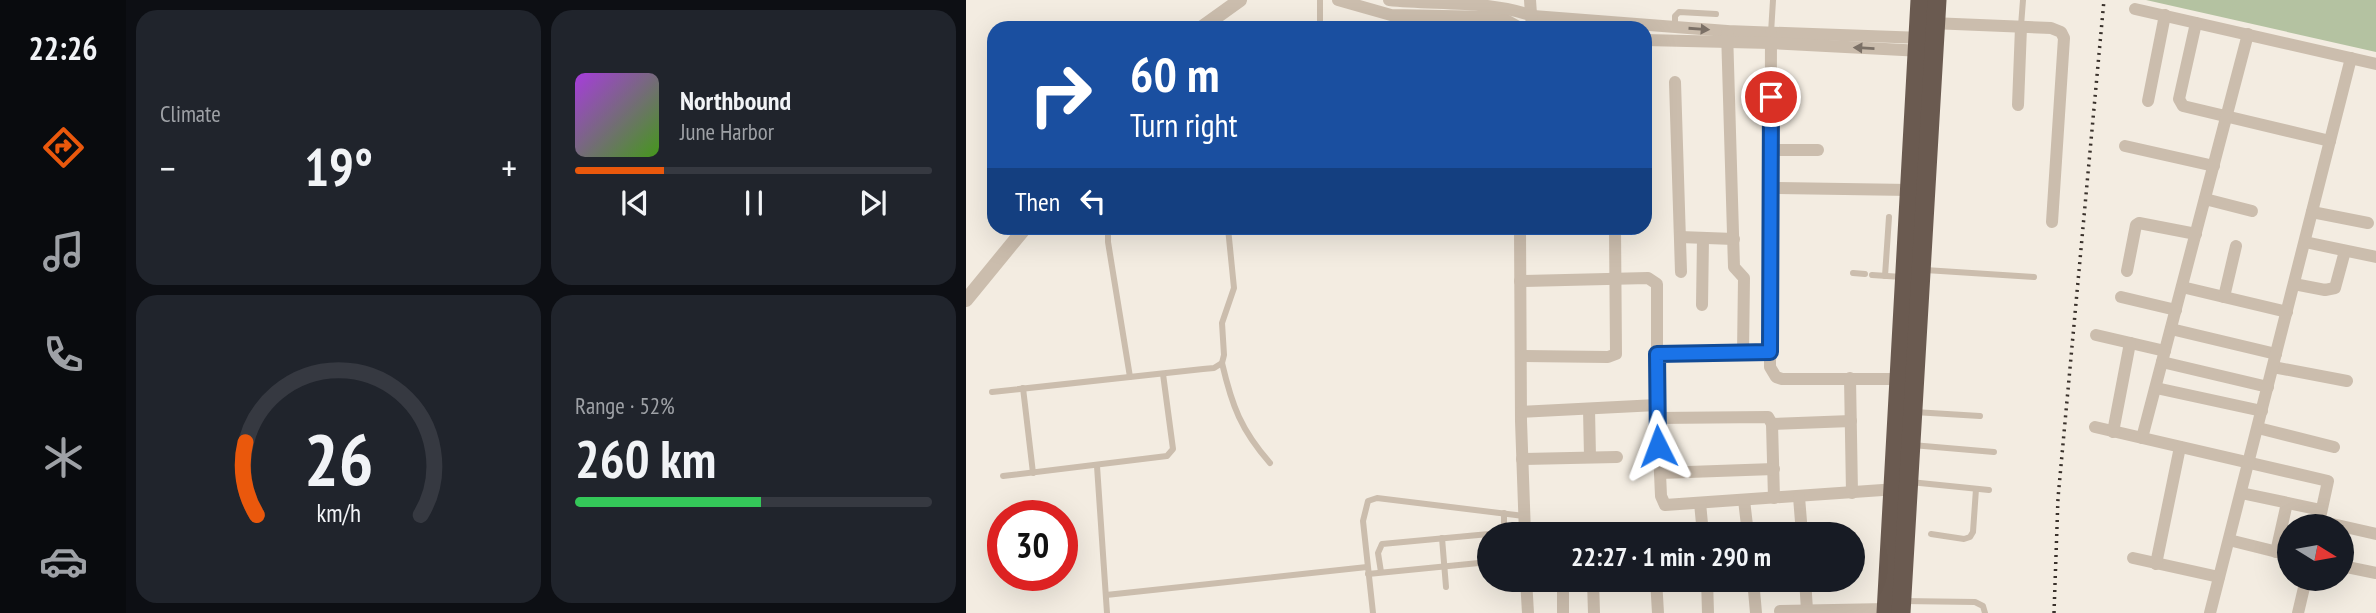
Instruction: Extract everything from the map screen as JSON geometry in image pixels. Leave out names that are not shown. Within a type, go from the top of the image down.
[{"type":"highway","points":[[1903,486],[1900,379],[1911,272],[1927,38],[1920,0]]},
{"type":"highway","points":[[1894,609],[1903,486],[1912,412],[1910,190],[1927,38],[1937,0]]},
{"type":"street","points":[[1211,21],[1240,0]]},
{"type":"street","points":[[1338,0],[1391,15],[1494,17],[1508,21]]},
{"type":"street","points":[[1389,0],[1495,5],[1511,8],[1530,21]]},
{"type":"street","points":[[1530,0],[1532,21]]},
{"type":"street","points":[[2135,9],[2376,64]]},
{"type":"street","points":[[2148,101],[2165,15]]},
{"type":"street","points":[[2196,23],[2180,102],[2189,107],[2330,141]]},
{"type":"street","points":[[1652,26],[1675,27],[1727,36]]},
{"type":"street","points":[[2018,104],[2021,27]]},
{"type":"street","points":[[1652,40],[1727,36],[1927,38],[2021,27],[2051,28],[2061,32],[2064,38],[2052,222]]},
{"type":"street","points":[[2142,438],[2248,34]]},
{"type":"street","points":[[1727,36],[1734,267],[1744,278],[1743,353]]},
{"type":"street","points":[[1771,38],[1770,352],[1773,373],[1782,379],[1900,379]]},
{"type":"street","points":[[2210,613],[2351,58]]},
{"type":"street","points":[[1675,82],[1681,272]]},
{"type":"street","points":[[2125,146],[2214,166]]},
{"type":"street","points":[[1771,150],[1818,150]]},
{"type":"street","points":[[1771,188],[1910,190]]},
{"type":"street","points":[[2205,199],[2252,211]]},
{"type":"street","points":[[2312,212],[2368,223]]},
{"type":"street","points":[[2127,271],[2136,225],[2139,223],[2196,234]]},
{"type":"street","points":[[966,300],[1019,235]]},
{"type":"street","points":[[1520,235],[1524,522]]},
{"type":"street","points":[[1521,356],[1614,356],[1615,235]]},
{"type":"street","points":[[1680,237],[1734,239]]},
{"type":"street","points":[[1702,305],[1703,238]]},
{"type":"street","points":[[2305,242],[2376,257]]},
{"type":"street","points":[[2224,297],[2236,246]]},
{"type":"street","points":[[2294,284],[2325,290],[2335,288],[2345,251]]},
{"type":"street","points":[[1520,281],[1648,278],[1657,284],[1657,412],[1661,496],[1665,505],[1852,493],[1903,486]]},
{"type":"street","points":[[2182,287],[2287,312]]},
{"type":"street","points":[[2120,297],[2176,310]]},
{"type":"street","points":[[2171,329],[2347,381]]},
{"type":"street","points":[[2096,335],[2130,343],[2164,357],[2268,387]]},
{"type":"street","points":[[2113,432],[2130,343]]},
{"type":"street","points":[[1657,354],[1770,352]]},
{"type":"street","points":[[1850,378],[1852,493]]},
{"type":"street","points":[[2156,388],[2262,411]]},
{"type":"street","points":[[1521,412],[1589,409],[1768,417],[1772,424],[1774,498]]},
{"type":"street","points":[[1589,409],[1590,457]]},
{"type":"street","points":[[1772,424],[1851,421]]},
{"type":"street","points":[[2095,427],[2328,481],[2320,514]]},
{"type":"street","points":[[2258,428],[2334,447]]},
{"type":"street","points":[[2156,564],[2180,447]]},
{"type":"street","points":[[1522,459],[1616,457]]},
{"type":"street","points":[[1660,473],[1773,469]]},
{"type":"street","points":[[2241,493],[2287,503],[2309,514]]},
{"type":"street","points":[[1799,497],[1801,522]]},
{"type":"street","points":[[1744,500],[1747,522]]},
{"type":"street","points":[[1700,503],[1702,522]]},
{"type":"street","points":[[2229,540],[2276,552],[2287,503]]},
{"type":"street","points":[[2354,528],[2376,534]]},
{"type":"street","points":[[2133,558],[2220,577]]},
{"type":"street","points":[[2354,568],[2376,573]]},
{"type":"street","points":[[1527,592],[1528,613]]},
{"type":"street","points":[[1563,592],[1563,613]]},
{"type":"street","points":[[1593,592],[1594,613]]},
{"type":"street","points":[[1657,592],[1658,613]]},
{"type":"street","points":[[1707,592],[1708,613]]},
{"type":"street","points":[[1754,592],[1756,613]]},
{"type":"street","points":[[1806,592],[1807,610]]},
{"type":"street","points":[[2298,613],[2303,592]]},
{"type":"street","points":[[1780,611],[1894,609]]},
{"type":"lane","points":[[1320,0],[1320,21]]},
{"type":"lane","points":[[1771,38],[1773,0]]},
{"type":"lane","points":[[2021,27],[2023,0]]},
{"type":"lane","points":[[1675,27],[1675,16],[1679,12],[1716,14]]},
{"type":"lane","points":[[1885,276],[1889,217]]},
{"type":"lane","points":[[1108,235],[1130,377]]},
{"type":"lane","points":[[1229,235],[1234,288],[1222,323],[1222,363],[1228,391],[1240,424],[1270,463]]},
{"type":"lane","points":[[1853,273],[1885,276],[1911,272],[2034,277]]},
{"type":"lane","points":[[992,392],[1214,368],[1222,363]]},
{"type":"lane","points":[[1003,476],[1167,456],[1173,449],[1163,373]]},
{"type":"lane","points":[[1023,388],[1033,473]]},
{"type":"lane","points":[[1912,412],[1980,416]]},
{"type":"lane","points":[[1910,445],[1994,452]]},
{"type":"lane","points":[[1097,466],[1107,613]]},
{"type":"lane","points":[[1903,486],[1989,490]]},
{"type":"lane","points":[[1931,534],[1964,539],[1970,537],[1973,532],[1976,489]]},
{"type":"lane","points":[[1373,613],[1363,520],[1368,502],[1377,498],[1524,516]]},
{"type":"lane","points":[[1504,513],[1504,522]]},
{"type":"lane","points":[[1381,572],[1378,553],[1382,544],[1477,535]]},
{"type":"lane","points":[[1442,538],[1446,587]]},
{"type":"lane","points":[[1106,596],[1367,570],[1381,572],[1477,563]]},
{"type":"lane","points":[[1894,609],[1975,602],[1983,606],[1985,613]]},
{"type":"green space","points":[[2146,0],[2376,0],[2376,52]]},
{"type":"railway","points":[[2054,613],[2058,498],[2104,0]]},
{"type":"route","points":[[1658,446],[1657,354],[1770,352],[1771,97]]}]
